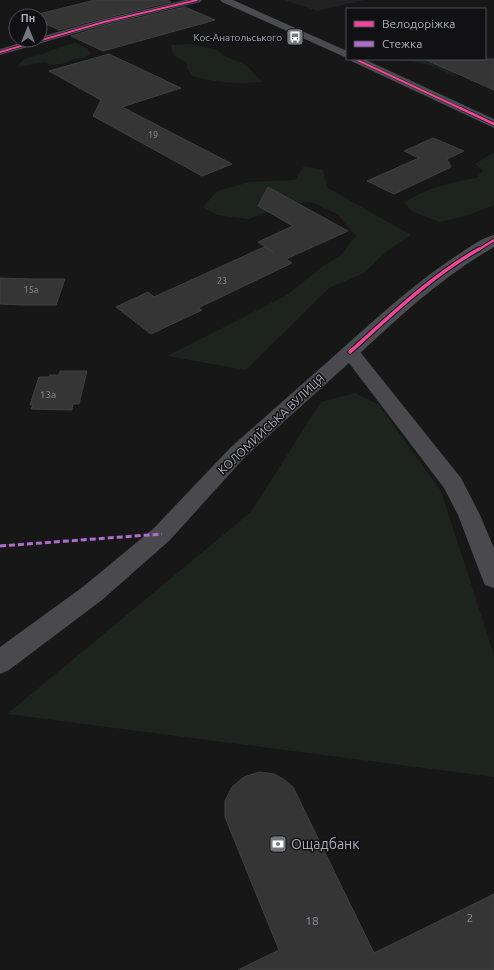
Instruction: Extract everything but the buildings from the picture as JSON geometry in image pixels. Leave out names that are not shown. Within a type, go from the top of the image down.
[{"type":"main road","points":[[350,352],[435,459],[452,484],[469,515],[494,578]]},
{"type":"main road","name":"КОЛОМИЙСЬКА ВУЛИЦЯ","points":[[0,662],[94,593],[162,534],[238,452],[350,352]]},
{"type":"street","points":[[0,52],[104,22],[197,0]]},
{"type":"street","points":[[225,0],[346,55]]},
{"type":"street","points":[[357,60],[494,124]]},
{"type":"street","name":"КОЛОМИЙСЬКА ВУЛИЦЯ","points":[[350,352],[412,296],[474,251],[494,240]]},
{"type":"shaded area","points":[[284,0],[365,0],[317,11]]},
{"type":"shaded area","points":[[75,43],[87,48],[90,53],[87,57],[62,64],[51,65],[45,62],[18,67],[27,58],[41,55]]},
{"type":"shaded area","points":[[191,44],[217,50],[225,56],[246,65],[262,82],[227,82],[192,76],[187,67],[187,63],[173,55],[171,45]]},
{"type":"shaded area","points":[[394,60],[430,60],[473,70],[453,76],[425,64]]},
{"type":"shaded area","points":[[494,152],[494,205],[469,215],[440,222],[413,212],[404,203],[421,193],[439,186],[477,178],[483,170],[475,164]]},
{"type":"shaded area","points":[[303,167],[322,169],[328,188],[411,235],[387,251],[364,273],[329,288],[246,370],[167,356],[287,295],[323,266],[340,256],[356,236],[337,214],[311,202],[286,205],[249,219],[217,215],[203,207],[217,191],[250,182],[295,180]]},
{"type":"shaded area","points":[[355,393],[379,405],[441,491],[494,655],[494,777],[7,714],[251,512],[321,402]]},
{"type":"marked path","points":[[0,546],[162,534]]},
{"type":"cycle path","points":[[0,52],[104,22],[197,0]]},
{"type":"cycle path","points":[[357,60],[494,124]]},
{"type":"cycle path","points":[[350,352],[401,306],[437,277],[474,251],[494,240]]},
{"type":"place","name":"Кос-Анатольського","points":[[295,37]]},
{"type":"place","name":"Ощадбанк","points":[[278,844]]}]
